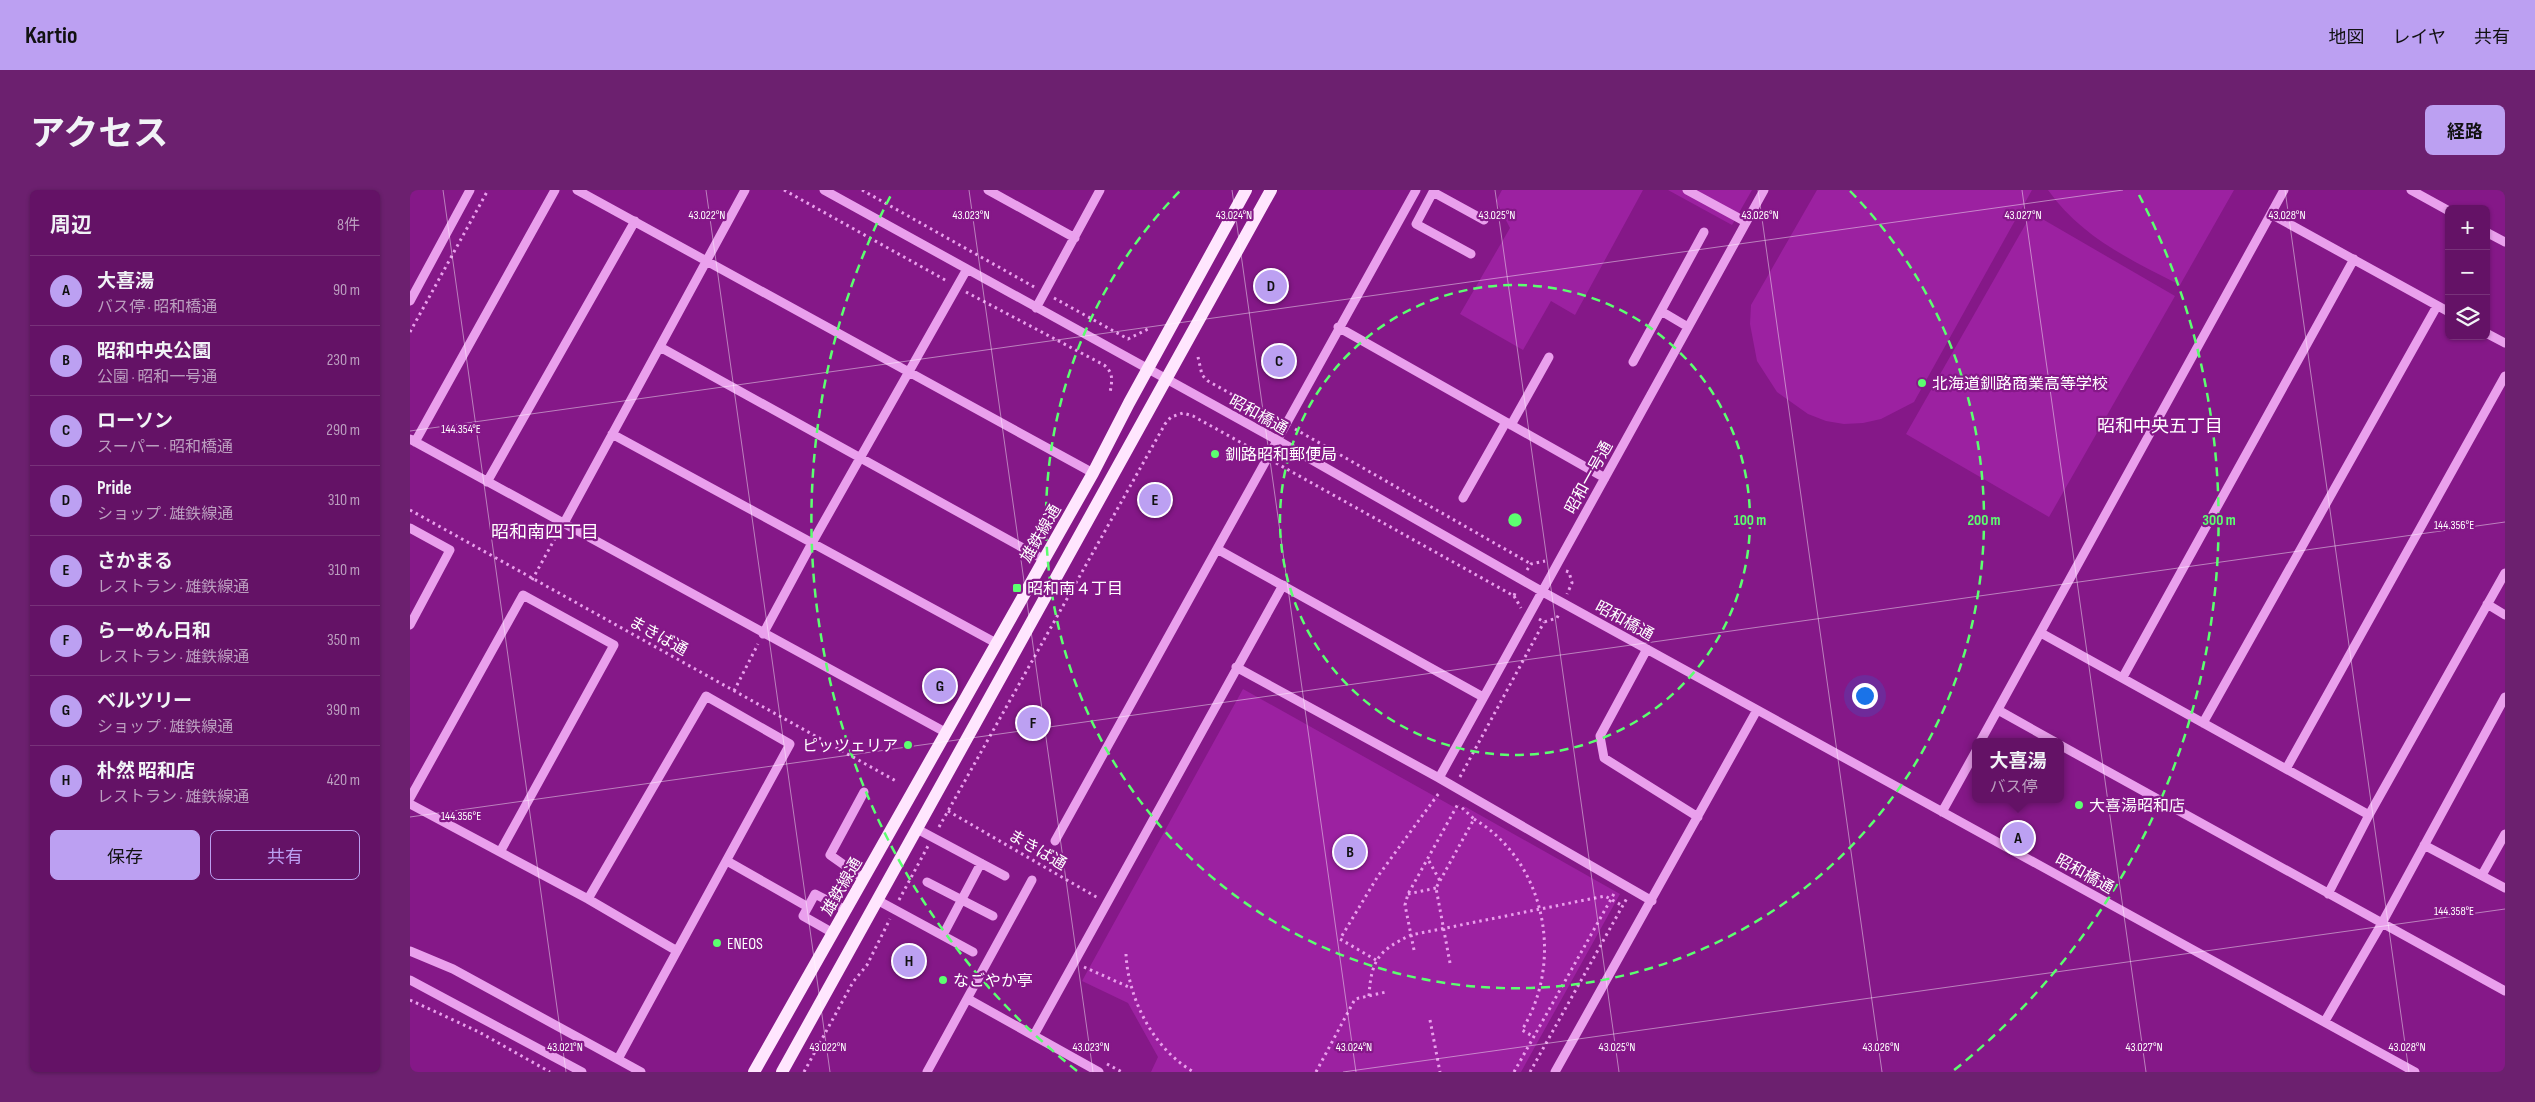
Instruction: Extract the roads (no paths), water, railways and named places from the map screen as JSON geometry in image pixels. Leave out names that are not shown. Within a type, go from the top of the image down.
[{"type":"main road","name":"雄鉄線通","points":[[754,1072],[1093,473],[1246,190]]},
{"type":"main road","points":[[782,1072],[1271,190]]},
{"type":"street","points":[[410,301],[470,190]]},
{"type":"street","points":[[555,190],[412,440],[945,732]]},
{"type":"street","points":[[577,190],[907,373],[1093,473]]},
{"type":"street","points":[[564,523],[746,190]]},
{"type":"street","name":"昭和橋通","points":[[824,190],[1147,370],[1277,440],[1543,592],[2325,1021],[2414,1072]]},
{"type":"street","points":[[988,190],[1074,238]]},
{"type":"street","points":[[1036,308],[1100,190]]},
{"type":"street","points":[[1055,841],[1416,190]]},
{"type":"street","points":[[1687,190],[1746,222]]},
{"type":"street","name":"昭和一号通","points":[[1440,778],[1764,190]]},
{"type":"street","points":[[1982,738],[2284,190]]},
{"type":"street","points":[[2412,190],[2445,209]]},
{"type":"street","points":[[1471,254],[1416,224],[1433,192],[1484,220]]},
{"type":"street","points":[[1408,202],[1423,211]]},
{"type":"street","points":[[2271,214],[2445,310]]},
{"type":"street","points":[[487,482],[635,221]]},
{"type":"street","points":[[1633,362],[1704,232]]},
{"type":"street","points":[[2490,234],[2505,242]]},
{"type":"street","points":[[2123,677],[2354,259]]},
{"type":"street","points":[[763,634],[907,373],[967,270]]},
{"type":"street","points":[[2203,723],[2437,306]]},
{"type":"street","points":[[1661,311],[1688,327]]},
{"type":"street","points":[[1338,328],[1605,478]]},
{"type":"street","points":[[2490,335],[2505,343]]},
{"type":"street","points":[[660,347],[1043,559]]},
{"type":"street","points":[[1463,498],[1549,357]]},
{"type":"street","points":[[2286,769],[2505,376]]},
{"type":"street","points":[[612,434],[996,643]]},
{"type":"street","points":[[410,528],[450,550],[410,625]]},
{"type":"street","points":[[1217,549],[1483,697]]},
{"type":"street","points":[[2328,894],[2369,815],[2505,573]]},
{"type":"street","points":[[1034,1036],[1236,667],[1283,585]]},
{"type":"street","points":[[410,798],[523,595],[614,646],[500,852]]},
{"type":"street","points":[[2487,604],[2505,615]]},
{"type":"street","points":[[2041,633],[2369,815]]},
{"type":"street","points":[[1647,649],[1600,736],[1604,758],[1698,818]]},
{"type":"street","points":[[1236,667],[1440,778],[1652,901]]},
{"type":"street","points":[[588,899],[706,696],[790,744],[618,1059]]},
{"type":"street","points":[[2325,1021],[2382,924],[2505,697]]},
{"type":"street","points":[[1555,1072],[1757,710]]},
{"type":"street","points":[[1998,710],[2048,738]]},
{"type":"street","points":[[2064,747],[2505,991]]},
{"type":"street","points":[[1942,812],[1972,758]]},
{"type":"street","points":[[864,792],[830,855],[864,879]]},
{"type":"street","points":[[410,804],[588,899],[677,951]]},
{"type":"street","points":[[917,829],[1005,876]]},
{"type":"street","points":[[2482,875],[2505,834]]},
{"type":"street","points":[[2424,845],[2505,888]]},
{"type":"street","points":[[727,861],[808,907]]},
{"type":"street","points":[[942,935],[981,863]]},
{"type":"street","points":[[927,1072],[1032,880]]},
{"type":"street","points":[[927,882],[993,916]]},
{"type":"street","points":[[833,933],[803,916],[815,894],[846,910]]},
{"type":"street","points":[[877,900],[973,952]]},
{"type":"street","points":[[410,951],[453,969],[641,1072]]},
{"type":"street","points":[[410,980],[582,1072]]},
{"type":"street","points":[[968,999],[1099,1072]]},
{"type":"place","name":"Pride","points":[[1271,286]]},
{"type":"place","name":"ローソン","points":[[1279,361]]},
{"type":"place","name":"北海道釧路商業高等学校","points":[[1922,383]]},
{"type":"place","name":"釧路昭和郵便局","points":[[1215,454]]},
{"type":"place","name":"さかまる","points":[[1155,500]]},
{"type":"place","name":"昭和南４丁目","points":[[1017,588]]},
{"type":"place","name":"ベルツリー","points":[[940,686]]},
{"type":"place","name":"らーめん日和","points":[[1033,723]]},
{"type":"place","name":"ピッツェリア","points":[[908,745]]},
{"type":"place","name":"大喜湯昭和店","points":[[2079,805]]},
{"type":"place","name":"大喜湯","points":[[2018,838]]},
{"type":"place","name":"昭和中央公園","points":[[1350,852]]},
{"type":"place","name":"ENEOS","points":[[717,943]]},
{"type":"place","name":"朴然 昭和店","points":[[909,961]]},
{"type":"place","name":"なごやか亭","points":[[943,980]]},
{"type":"district","name":"昭和中央五丁目","points":[[2160,426]]},
{"type":"district","name":"昭和南四丁目","points":[[545,532]]}]
